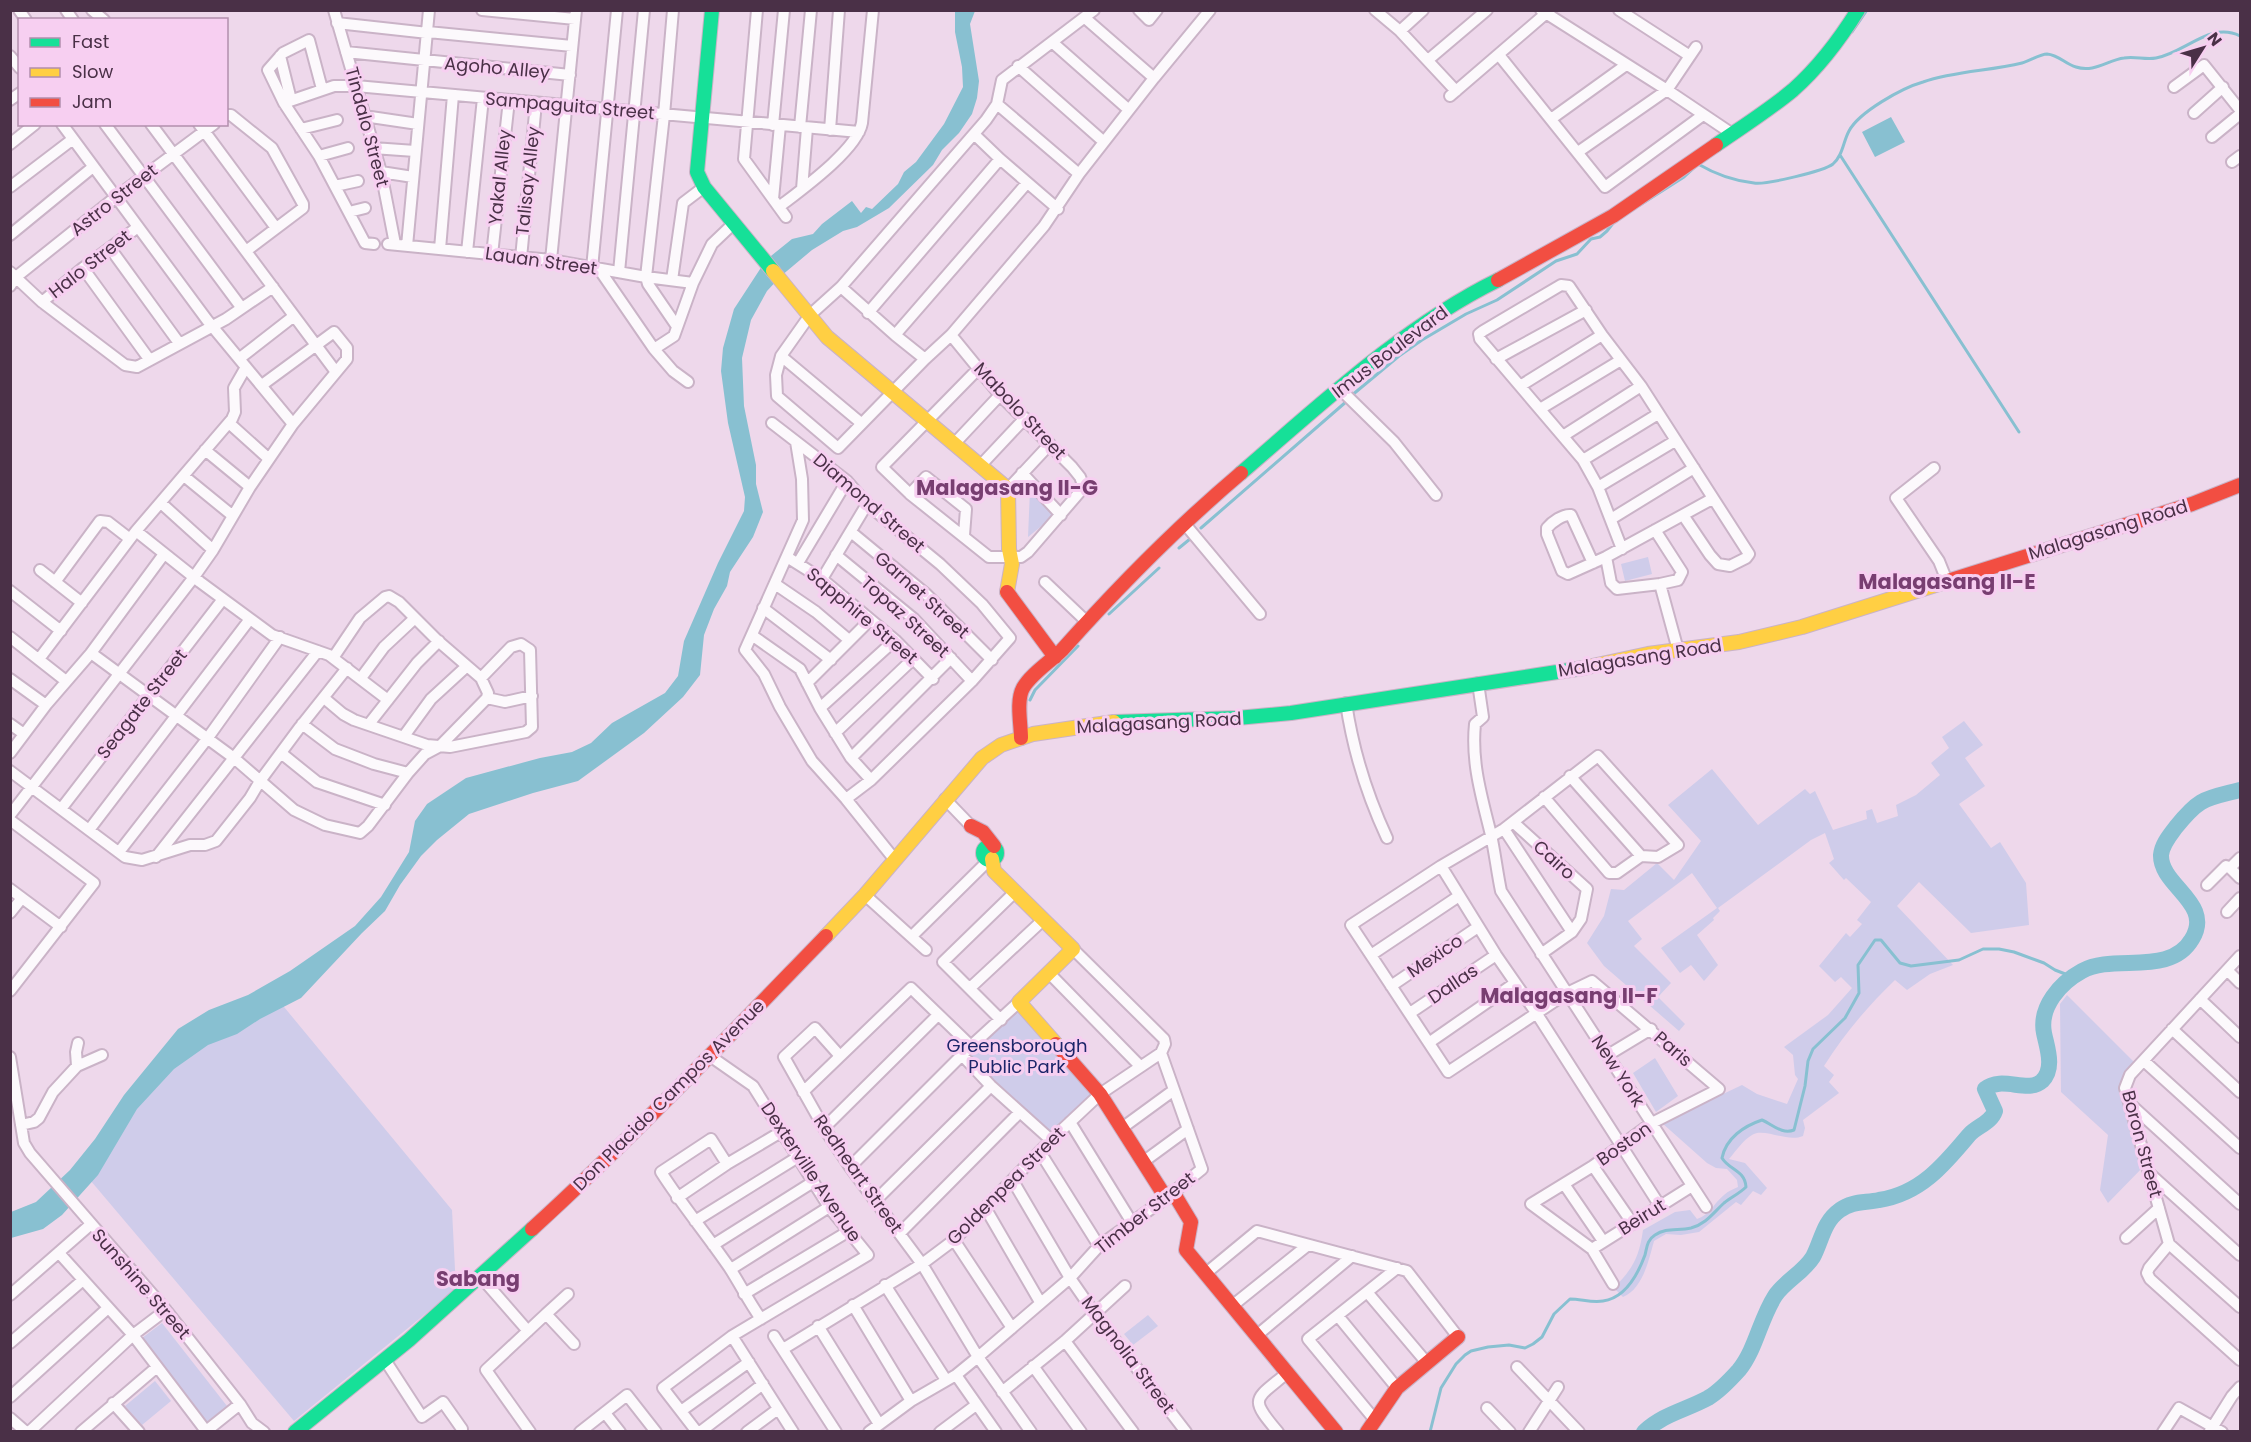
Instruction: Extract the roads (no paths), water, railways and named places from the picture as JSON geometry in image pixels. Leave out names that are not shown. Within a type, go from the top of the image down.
[{"type":"main road","points":[[712,10],[698,172],[704,187],[792,297],[810,315],[826,338],[894,392],[1008,489],[1009,554],[1013,563],[1009,572],[1007,591],[1055,657]]},
{"type":"main road","name":"Imus Boulevard","points":[[1021,738],[1021,690],[1055,657],[1119,586],[1216,494],[1340,389],[1427,320],[1613,216],[1782,99],[1807,78],[1830,53],[1858,10]]},
{"type":"main road","name":"Malagasang Road","points":[[1021,738],[1107,723],[1237,718],[1290,712],[1678,650],[1723,645],[1785,631],[1947,581],[2182,507],[2241,485]]},
{"type":"main road","name":"Don Placido Campos Avenue","points":[[295,1431],[410,1340],[580,1185],[710,1056],[865,895],[945,799],[989,753],[1001,745],[1021,738]]},
{"type":"main road","name":"Timber Street","points":[[971,826],[983,832],[994,871],[1073,949]]},
{"type":"main road","points":[[1073,949],[1019,1002],[1100,1094],[1143,1162],[1191,1222],[1186,1250],[1335,1431]]},
{"type":"main road","points":[[1371,1426],[1398,1388],[1458,1337]]},
{"type":"street","name":"Tindalo Street","points":[[334,10],[381,172],[396,244]]},
{"type":"street","points":[[396,244],[413,177],[429,10]]},
{"type":"street","points":[[482,10],[576,15],[551,260]]},
{"type":"street","points":[[617,10],[607,109],[596,268],[654,350],[673,371],[688,382]]},
{"type":"street","points":[[619,272],[645,10]]},
{"type":"street","points":[[672,10],[664,115],[646,278],[676,325]]},
{"type":"street","points":[[757,10],[744,159],[786,218]]},
{"type":"street","points":[[776,203],[776,125],[784,10]]},
{"type":"street","points":[[802,189],[803,128],[811,10]]},
{"type":"street","points":[[830,130],[839,10]]},
{"type":"street","points":[[776,203],[802,189],[849,145],[859,132],[862,123],[873,10]]},
{"type":"street","points":[[1094,10],[1002,80],[997,104],[975,135],[841,287],[810,315],[781,356],[776,375],[777,396],[838,448],[951,335],[1058,209],[1079,174],[1210,10]]},
{"type":"street","points":[[1139,10],[1149,20],[1157,10]]},
{"type":"street","points":[[1375,10],[1400,31],[1428,60],[1453,93],[1546,12],[1731,133]]},
{"type":"street","points":[[1400,31],[1423,10]]},
{"type":"street","points":[[1428,60],[1488,10]]},
{"type":"street","points":[[1578,152],[1667,90],[1693,51],[1619,10]]},
{"type":"street","points":[[1085,18],[1154,78]]},
{"type":"street","points":[[337,23],[572,46]]},
{"type":"street","points":[[322,89],[309,40],[280,56],[287,101],[301,129],[319,156],[365,243],[374,243]]},
{"type":"street","points":[[1052,42],[1129,110]]},
{"type":"street","name":"Agoho Alley","points":[[346,52],[570,75]]},
{"type":"street","points":[[1499,55],[1605,187],[1703,115]]},
{"type":"street","points":[[1551,119],[1626,65]]},
{"type":"street","points":[[2174,87],[2204,65],[2240,109],[2212,137]]},
{"type":"street","points":[[1018,66],[1104,142]]},
{"type":"street","name":"Sampaguita Street","points":[[287,101],[334,86],[356,86],[859,132]]},
{"type":"street","points":[[2194,113],[2223,87]]},
{"type":"street","points":[[440,249],[453,95]]},
{"type":"street","points":[[467,252],[483,98]]},
{"type":"street","name":"Yakal Alley","points":[[492,255],[509,100]]},
{"type":"street","name":"Talisay Alley","points":[[521,258],[536,103]]},
{"type":"street","points":[[997,104],[1079,174]]},
{"type":"street","points":[[228,115],[267,142],[303,204],[303,207],[246,251]]},
{"type":"street","points":[[364,116],[418,124]]},
{"type":"street","points":[[301,129],[337,120]]},
{"type":"street","points":[[10,144],[32,126]]},
{"type":"street","points":[[63,126],[212,326],[293,424]]},
{"type":"street","points":[[106,126],[241,307]]},
{"type":"street","points":[[153,126],[336,372]]},
{"type":"street","points":[[202,128],[276,228]]},
{"type":"street","name":"Astro Street","points":[[12,279],[202,128]]},
{"type":"street","points":[[975,135],[1058,209]]},
{"type":"street","points":[[10,187],[73,139]]},
{"type":"street","points":[[319,156],[348,148]]},
{"type":"street","points":[[373,148],[415,151]]},
{"type":"street","points":[[868,313],[1000,159]]},
{"type":"street","points":[[10,235],[93,167]]},
{"type":"street","points":[[381,172],[413,177]]},
{"type":"street","points":[[335,186],[358,181]]},
{"type":"street","points":[[895,335],[1028,183]]},
{"type":"street","points":[[672,280],[683,203],[704,187]]},
{"type":"street","points":[[349,212],[365,208]]},
{"type":"street","points":[[654,350],[674,336],[676,325],[693,283],[712,244],[733,224]]},
{"type":"street","name":"Halo Street","points":[[42,302],[138,227]]},
{"type":"street","name":"Lauan Street","points":[[396,244],[551,260],[646,278],[693,283]]},
{"type":"street","points":[[110,248],[179,343]]},
{"type":"street","points":[[83,268],[149,359]]},
{"type":"street","points":[[12,279],[125,366],[137,367],[226,319],[273,286]]},
{"type":"street","points":[[1622,549],[1598,487],[1583,460],[1480,339],[1479,334],[1561,285],[1569,286],[1602,335],[1641,386],[1749,554],[1730,566],[1718,564],[1683,515]]},
{"type":"street","points":[[841,287],[868,313],[925,359]]},
{"type":"street","points":[[1496,359],[1586,310]]},
{"type":"street","points":[[39,659],[133,535],[229,423],[235,412],[234,388],[243,362],[294,316]]},
{"type":"street","points":[[10,815],[194,577],[213,550],[250,487],[293,424],[347,359],[347,348],[334,332],[261,385]]},
{"type":"street","name":"Mabolo Street","points":[[951,335],[1000,395],[1025,418],[1080,477],[1084,487],[1028,552],[1021,556],[1009,554]]},
{"type":"street","points":[[1520,387],[1602,335]]},
{"type":"street","points":[[781,356],[861,423]]},
{"type":"street","points":[[1540,410],[1621,360]]},
{"type":"street","points":[[979,368],[882,467],[910,494],[989,557],[1009,554]]},
{"type":"street","points":[[1563,436],[1641,386]]},
{"type":"street","points":[[1340,389],[1394,442],[1436,495]]},
{"type":"street","points":[[954,444],[1000,395]]},
{"type":"street","points":[[1583,460],[1658,414]]},
{"type":"street","points":[[980,466],[1025,418]]},
{"type":"street","points":[[229,423],[269,459]]},
{"type":"street","points":[[772,423],[796,442]]},
{"type":"street","points":[[1598,487],[1675,441]]},
{"type":"street","name":"Diamond Street","points":[[796,442],[848,480],[867,504],[940,564],[982,604],[1010,638],[972,681],[871,780],[846,799]]},
{"type":"street","name":"Diamond Street","points":[[796,442],[802,479],[803,520],[745,650],[764,674],[780,707],[812,761],[895,860]]},
{"type":"street","points":[[1008,489],[1050,444]]},
{"type":"street","points":[[205,450],[250,487]]},
{"type":"street","points":[[1611,519],[1694,468]]},
{"type":"street","points":[[1934,468],[1896,498],[1939,561],[1947,581]]},
{"type":"street","points":[[1022,473],[1060,515]]},
{"type":"street","points":[[184,476],[233,516]]},
{"type":"street","points":[[910,494],[926,477],[966,509],[963,536]]},
{"type":"street","points":[[798,563],[848,480]]},
{"type":"street","points":[[1593,563],[1571,515],[1566,515],[1546,528],[1564,574],[1593,563],[1622,549],[1712,499]]},
{"type":"street","points":[[160,503],[213,550]]},
{"type":"street","points":[[822,579],[867,504]]},
{"type":"street","points":[[55,582],[100,521],[108,522],[164,554],[250,619],[280,637],[333,658],[388,700]]},
{"type":"street","points":[[1184,523],[1260,614]]},
{"type":"street","points":[[1606,557],[1614,587],[1617,589],[1678,580],[1682,572],[1654,530]]},
{"type":"street","name":"Garnet Street","points":[[851,532],[926,594],[992,660]]},
{"type":"street","points":[[10,753],[46,705],[91,653],[164,554]]},
{"type":"street","name":"Topaz Street","points":[[836,555],[914,620],[972,681]]},
{"type":"street","name":"Sapphire Street","points":[[787,557],[822,579],[894,640],[933,679]]},
{"type":"street","points":[[40,570],[82,603]]},
{"type":"street","points":[[1046,582],[1087,622]]},
{"type":"street","points":[[775,584],[816,612],[849,640]]},
{"type":"street","points":[[1660,584],[1678,650]]},
{"type":"street","points":[[10,591],[61,631]]},
{"type":"street","points":[[91,653],[234,758],[305,817],[360,833],[425,754],[440,746],[487,698],[487,687],[481,678],[399,602],[389,596],[360,618],[333,658]]},
{"type":"street","name":"Seagate Street","points":[[61,809],[223,599]]},
{"type":"street","points":[[763,608],[831,660]]},
{"type":"street","points":[[361,678],[384,647],[415,618]]},
{"type":"street","points":[[89,830],[250,619]]},
{"type":"street","points":[[807,683],[869,621]]},
{"type":"street","points":[[753,636],[800,669],[835,733],[851,758],[871,780]]},
{"type":"street","points":[[10,637],[66,681]]},
{"type":"street","points":[[119,852],[207,739],[280,637]]},
{"type":"street","points":[[820,708],[894,640]]},
{"type":"street","points":[[369,724],[417,663],[439,641]]},
{"type":"street","points":[[324,698],[354,720],[427,745],[450,747],[526,732],[532,727],[530,650],[521,644],[511,647],[481,678]]},
{"type":"street","points":[[156,857],[318,651]]},
{"type":"street","points":[[835,733],[913,658]]},
{"type":"street","points":[[851,758],[933,679],[951,658]]},
{"type":"street","points":[[404,736],[431,699],[467,666]]},
{"type":"street","points":[[10,771],[125,857],[142,860],[190,845],[205,845],[216,841],[250,798],[280,753],[347,668]]},
{"type":"street","points":[[10,679],[46,705]]},
{"type":"street","name":"New York","points":[[1478,683],[1483,717],[1475,724],[1473,746],[1480,795],[1491,836],[1501,891],[1706,1207]]},
{"type":"street","points":[[487,698],[505,702],[532,696]]},
{"type":"street","points":[[1346,703],[1356,755],[1372,806],[1387,838]]},
{"type":"street","points":[[10,724],[24,734]]},
{"type":"street","points":[[302,724],[335,749],[367,762],[408,773]]},
{"type":"street","points":[[280,753],[317,782],[385,805]]},
{"type":"street","points":[[1544,797],[1609,873],[1617,873],[1641,856],[1658,857],[1678,845],[1598,756],[1570,776],[1508,826],[1350,925],[1448,1072],[1567,993]]},
{"type":"street","points":[[1570,776],[1641,856]]},
{"type":"street","name":"Timber Street","points":[[945,799],[971,826]]},
{"type":"street","points":[[10,820],[94,883],[12,988]]},
{"type":"street","points":[[1508,826],[1572,932],[1541,954]]},
{"type":"street","name":"Cairo","points":[[1508,826],[1587,889],[1581,920],[1572,932]]},
{"type":"street","points":[[912,936],[990,854]]},
{"type":"street","points":[[2230,868],[2241,858]]},
{"type":"street","points":[[1441,866],[1496,955],[1537,1014],[1660,1206]]},
{"type":"street","points":[[2206,885],[2226,866],[2241,878]]},
{"type":"street","points":[[10,889],[61,927]]},
{"type":"street","points":[[1002,1020],[944,965],[943,960],[1016,892]]},
{"type":"street","points":[[865,895],[926,950]]},
{"type":"street","points":[[1371,955],[1459,896]]},
{"type":"street","points":[[10,913],[22,898]]},
{"type":"street","points":[[2227,912],[2241,898]]},
{"type":"street","points":[[970,988],[1043,920]]},
{"type":"street","name":"Mexico","points":[[1390,986],[1479,927]]},
{"type":"street","name":"Timber Street","points":[[869,1431],[978,1357],[1070,1278],[1099,1246],[1202,1169],[1161,1053],[1165,1044],[1163,1038],[1073,949]]},
{"type":"street","name":"Dallas","points":[[1410,1013],[1496,955]]},
{"type":"street","name":"Boron Street","points":[[2169,1244],[2125,1082],[2241,956]]},
{"type":"street","points":[[2227,970],[2241,983]]},
{"type":"street","points":[[1049,973],[1140,1066]]},
{"type":"street","name":"Paris","points":[[1567,993],[1592,981],[1719,1089]]},
{"type":"street","points":[[1430,1042],[1515,983]]},
{"type":"street","points":[[803,1092],[911,988],[971,1046]]},
{"type":"street","points":[[2200,999],[2241,1037]]},
{"type":"street","points":[[850,1167],[971,1046],[1019,1002]]},
{"type":"street","points":[[824,1128],[938,1015]]},
{"type":"street","name":"Redheart Street","points":[[840,1056],[815,1028],[784,1057],[824,1128],[922,1264],[978,1357],[1031,1431]]},
{"type":"street","points":[[1608,1055],[1651,1029]]},
{"type":"street","points":[[2172,1029],[2241,1092]]},
{"type":"street","points":[[77,1066],[75,1052],[78,1043]]},
{"type":"street","name":"Goldenpea Street","points":[[783,1349],[922,1264],[954,1240],[1100,1094],[1161,1053]]},
{"type":"street","points":[[21,1125],[34,1122],[39,1118],[53,1092],[77,1066],[102,1055]]},
{"type":"street","points":[[962,1055],[991,1086],[1052,1140]]},
{"type":"street","name":"Dexterville Avenue","points":[[681,1412],[663,1388],[732,1336],[868,1256],[813,1182],[753,1086],[710,1056]]},
{"type":"street","name":"Sunshine Street","points":[[10,1058],[24,1143],[39,1166],[165,1310],[240,1404],[252,1423],[263,1430]]},
{"type":"street","points":[[2144,1060],[2241,1148]]},
{"type":"street","points":[[875,1201],[991,1086]]},
{"type":"street","name":"Boston","points":[[1592,1248],[1531,1204],[1593,1166],[1652,1124],[1719,1089]]},
{"type":"street","points":[[1122,1128],[1174,1090]]},
{"type":"street","points":[[2129,1103],[2241,1204]]},
{"type":"street","points":[[900,1233],[1020,1112]]},
{"type":"street","points":[[1070,1122],[1131,1221]]},
{"type":"street","points":[[1143,1162],[1188,1130]]},
{"type":"street","points":[[677,1198],[782,1132]]},
{"type":"street","points":[[728,1164],[711,1139],[661,1172],[677,1198],[730,1269],[761,1319]]},
{"type":"street","points":[[1040,1152],[1099,1246]]},
{"type":"street","points":[[694,1221],[798,1157]]},
{"type":"street","points":[[1593,1166],[1633,1224]]},
{"type":"street","points":[[2149,1174],[2241,1255]]},
{"type":"street","name":"Magnolia Street","points":[[1013,1181],[1070,1278],[1095,1314],[1186,1431]]},
{"type":"street","points":[[713,1245],[813,1182]]},
{"type":"street","points":[[1564,1184],[1603,1241]]},
{"type":"street","name":"Beirut","points":[[1592,1248],[1692,1186]]},
{"type":"street","points":[[730,1269],[830,1207]]},
{"type":"street","points":[[2126,1238],[2159,1208]]},
{"type":"street","points":[[986,1209],[1040,1302]]},
{"type":"street","points":[[10,1295],[90,1225]]},
{"type":"street","points":[[744,1294],[849,1231]]},
{"type":"street","points":[[1205,1274],[1257,1231],[1407,1271],[1458,1337]]},
{"type":"street","points":[[954,1240],[1012,1328]]},
{"type":"street","points":[[2241,1307],[2169,1244],[2147,1273],[2150,1279],[2241,1360]]},
{"type":"street","points":[[1232,1306],[1308,1245]]},
{"type":"street","points":[[1592,1248],[1613,1284]]},
{"type":"street","points":[[59,1253],[133,1335],[206,1431],[240,1404]]},
{"type":"street","points":[[1256,1336],[1352,1256]]},
{"type":"street","points":[[1371,1426],[1308,1339],[1397,1268]]},
{"type":"street","points":[[480,1276],[528,1331]]},
{"type":"street","points":[[10,1343],[83,1280]]},
{"type":"street","points":[[885,1285],[951,1377],[996,1431]]},
{"type":"street","points":[[1002,1392],[1065,1341],[1125,1286]]},
{"type":"street","points":[[1367,1292],[1427,1364]]},
{"type":"street","points":[[530,1431],[486,1370],[568,1294]]},
{"type":"street","points":[[853,1305],[911,1401]]},
{"type":"street","points":[[10,1397],[108,1308]]},
{"type":"street","points":[[10,1418],[27,1431],[133,1335],[165,1310]]},
{"type":"street","points":[[546,1314],[574,1344]]},
{"type":"street","points":[[1338,1316],[1398,1388]]},
{"type":"street","points":[[818,1326],[879,1424]]},
{"type":"street","points":[[732,1336],[793,1431]]},
{"type":"street","points":[[774,1336],[836,1431]]},
{"type":"street","points":[[1065,1341],[1133,1431]]},
{"type":"street","points":[[385,1360],[422,1417],[443,1402],[462,1429]]},
{"type":"street","points":[[749,1362],[681,1412],[698,1431],[763,1384]]},
{"type":"street","points":[[1033,1366],[1081,1431]]},
{"type":"street","points":[[81,1431],[157,1367]]},
{"type":"street","points":[[1518,1367],[1579,1431]]},
{"type":"street","points":[[1278,1431],[1259,1410],[1258,1402],[1262,1395],[1287,1373]]},
{"type":"street","points":[[1528,1431],[1558,1387]]},
{"type":"street","points":[[2163,1431],[2179,1408],[2215,1430],[2232,1396],[2241,1387]]},
{"type":"street","points":[[580,1431],[627,1395],[656,1431]]},
{"type":"street","points":[[113,1403],[139,1431]]},
{"type":"street","points":[[940,1431],[976,1405]]},
{"type":"street","points":[[1488,1408],[1510,1431]]},
{"type":"street","points":[[747,1431],[778,1409]]},
{"type":"street","points":[[605,1413],[620,1431]]},
{"type":"water","points":[[955,11],[975,11],[970,24],[979,81],[972,114],[959,133],[942,150],[933,165],[889,208],[857,227],[843,231],[812,250],[767,291],[751,320],[742,358],[744,406],[756,465],[756,484],[763,512],[753,537],[730,572],[727,586],[714,609],[704,635],[700,675],[683,697],[644,733],[578,781],[469,814],[437,840],[421,856],[385,911],[301,998],[237,1034],[208,1045],[174,1069],[137,1109],[98,1175],[62,1215],[43,1229],[11,1238],[11,1212],[36,1202],[70,1170],[95,1139],[124,1095],[178,1029],[209,1010],[248,995],[290,971],[355,926],[381,897],[409,852],[415,821],[427,804],[466,778],[572,752],[591,743],[612,723],[665,693],[678,676],[684,641],[718,563],[744,511],[745,497],[728,423],[721,371],[723,348],[734,309],[766,260],[792,239],[813,234],[822,224],[852,201],[861,213],[866,207],[872,209],[898,184],[904,172],[916,162],[944,124],[963,87],[962,67],[955,32]]},
{"type":"water","points":[[1891,117],[1905,142],[1875,157],[1862,132]]},
{"type":"waterway","points":[[1852,32],[1867,10]]},
{"type":"waterway","points":[[1698,164],[1725,176],[1754,183],[1795,177],[1833,164],[1841,153],[1849,131],[1862,116],[1893,95],[1923,82],[2022,63],[2047,54],[2076,67],[2089,68],[2118,59],[2132,57],[2148,59],[2167,55],[2218,32],[2229,32],[2240,36]]},
{"type":"waterway","points":[[1840,155],[2019,432]]},
{"type":"waterway","points":[[1640,205],[1684,177],[1696,166]]},
{"type":"waterway","points":[[1351,396],[1422,340],[1466,314],[1497,300],[1556,261],[1577,254],[1591,239],[1600,237],[1607,231],[1614,222]]},
{"type":"waterway","points":[[1201,528],[1347,401]]},
{"type":"waterway","points":[[1179,548],[1190,539]]},
{"type":"waterway","points":[[1109,614],[1159,568]]},
{"type":"waterway","points":[[1030,700],[1035,690],[1078,646]]},
{"type":"waterway","points":[[1644,1432],[1667,1416],[1712,1395],[1739,1370],[1750,1353],[1765,1314],[1775,1296],[1809,1263],[1826,1226],[1834,1215],[1849,1205],[1894,1197],[1907,1192],[1930,1176],[1969,1135],[1993,1115],[1995,1111],[1985,1089],[1999,1084],[2030,1086],[2042,1081],[2049,1064],[2043,1023],[2045,1014],[2053,997],[2066,982],[2082,971],[2095,966],[2156,961],[2182,951],[2192,939],[2197,926],[2196,915],[2192,905],[2163,866],[2161,855],[2163,847],[2176,827],[2198,804],[2240,790]]},
{"type":"waterway","points":[[1430,1432],[1441,1388],[1456,1364],[1465,1355],[1471,1351],[1488,1347],[1509,1345],[1525,1348],[1542,1337],[1554,1314],[1570,1299],[1599,1301],[1618,1295],[1630,1284],[1652,1237],[1663,1231],[1691,1228],[1701,1224],[1746,1187],[1743,1177],[1722,1158],[1727,1144],[1742,1129],[1762,1120],[1781,1130],[1794,1130],[1805,1086],[1808,1061],[1813,1049],[1845,1018],[1859,993],[1858,965],[1875,940],[1881,940],[1900,963],[1911,966],[1959,960],[1983,949],[1999,949],[2044,963],[2073,977]]},
{"type":"district","name":"Malagasang II-G","points":[[1007,488]]},
{"type":"district","name":"Malagasang II-E","points":[[1947,582]]},
{"type":"district","name":"Malagasang II-F","points":[[1569,996]]},
{"type":"district","name":"Sabang","points":[[478,1279]]},
{"type":"park label","name":"Greensborough Public Park","points":[[1017,1056]]}]
